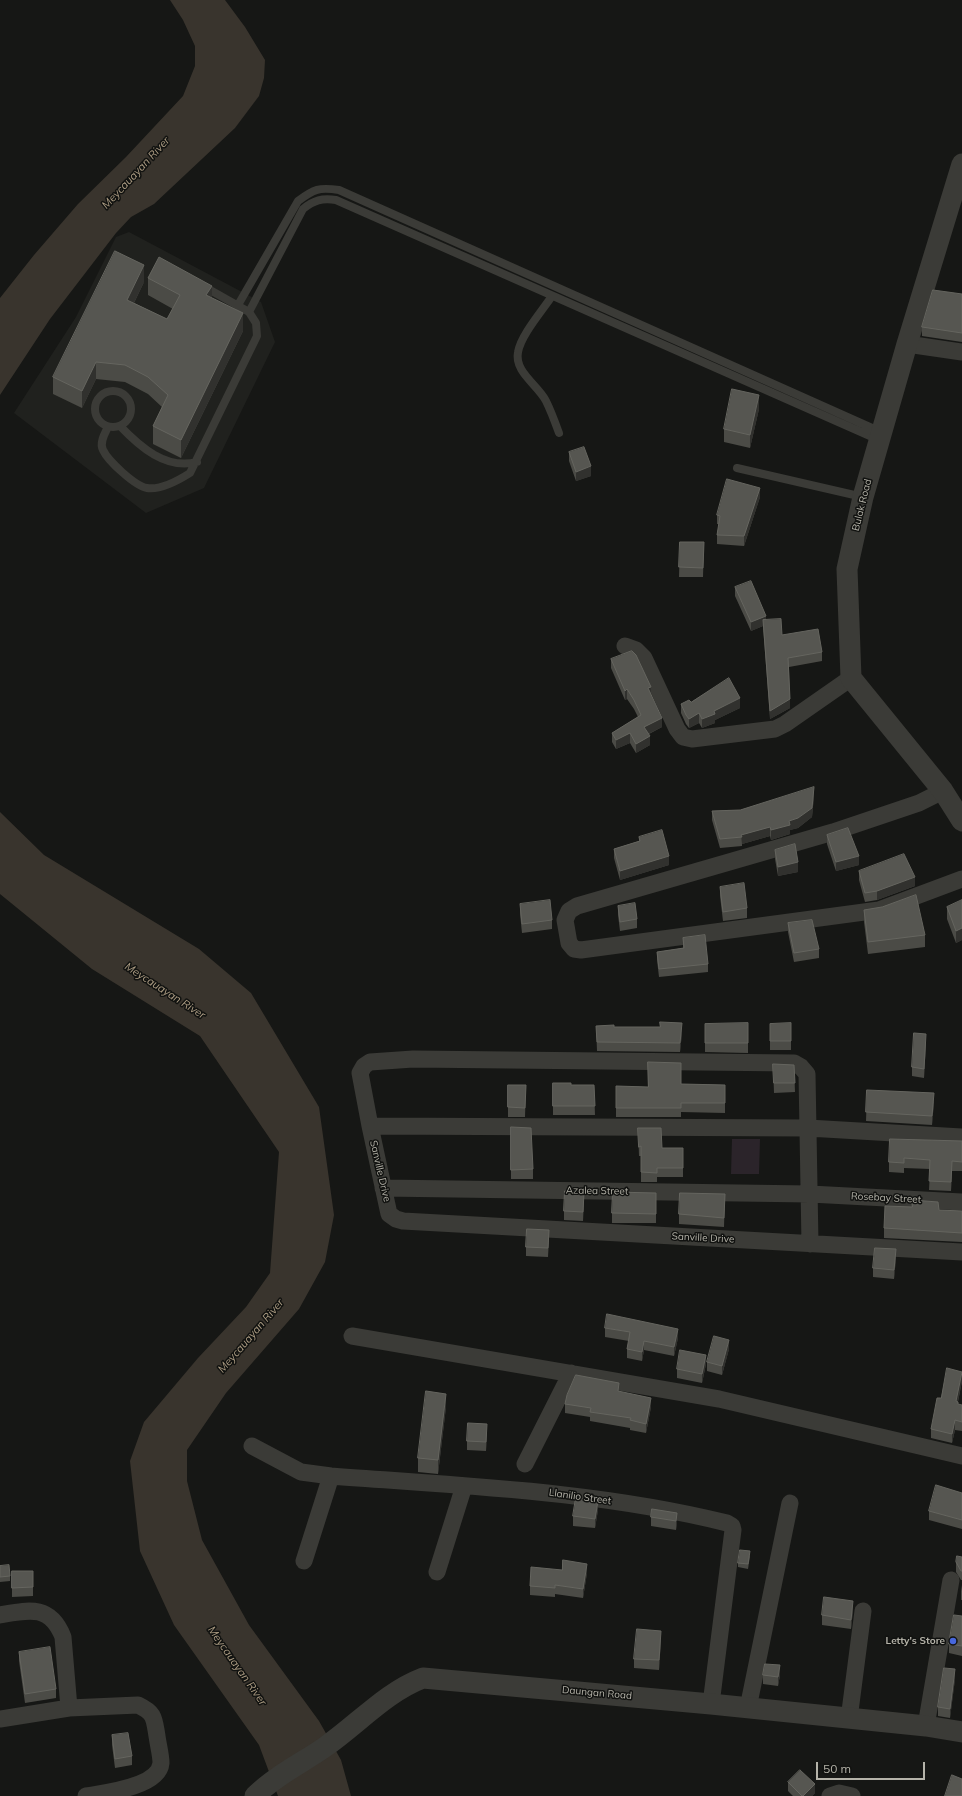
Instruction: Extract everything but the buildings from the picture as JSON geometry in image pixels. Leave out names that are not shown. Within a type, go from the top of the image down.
[{"type":"street","name":"Bulak Road","points":[[851,678],[847,569],[863,497],[880,436],[962,164]]},
{"type":"street","points":[[907,344],[962,352]]},
{"type":"street","points":[[626,646],[636,650],[644,658],[677,729],[683,737],[692,739],[775,729],[786,724],[851,678],[943,791],[962,821]]},
{"type":"street","points":[[943,791],[919,803],[840,829],[577,906],[569,911],[565,920],[570,943],[574,949],[581,950],[879,910],[962,879]]},
{"type":"street","name":"Sanville Drive","points":[[808,1128],[807,1074],[794,1062],[413,1059],[370,1062],[364,1066],[360,1073],[389,1214],[396,1219],[403,1221],[962,1252]]},
{"type":"street","points":[[370,1126],[808,1128],[962,1137]]},
{"type":"street","points":[[808,1128],[810,1244]]},
{"type":"street","name":"Azalea Street","points":[[383,1188],[810,1194]]},
{"type":"street","name":"Rosebay Street","points":[[810,1194],[962,1202]]},
{"type":"street","points":[[352,1336],[719,1399],[962,1456]]},
{"type":"street","points":[[525,1464],[571,1374]]},
{"type":"street","name":"Llanilio Street","points":[[252,1446],[301,1472],[331,1476],[541,1492],[680,1511],[727,1523],[732,1526],[733,1530],[711,1704]]},
{"type":"street","points":[[304,1561],[331,1476]]},
{"type":"street","points":[[437,1572],[464,1486]]},
{"type":"street","points":[[748,1708],[790,1503]]},
{"type":"street","points":[[926,1726],[951,1580]]},
{"type":"street","points":[[0,1615],[34,1610],[48,1616],[59,1626],[63,1637],[69,1708]]},
{"type":"street","points":[[849,1719],[863,1611]]},
{"type":"street","name":"Daungan Road","points":[[260,1791],[326,1746],[404,1685],[423,1678],[711,1704],[926,1726],[962,1732]]},
{"type":"street","points":[[0,1720],[69,1708],[138,1705],[148,1710],[154,1718],[161,1764],[157,1772],[147,1781],[122,1790],[86,1796]]},
{"type":"lane","points":[[238,305],[298,201],[311,191],[324,188],[339,190],[880,436]]},
{"type":"lane","points":[[249,312],[303,208],[314,201],[326,198],[336,200],[552,296],[880,436]]},
{"type":"lane","points":[[108,426],[101,442],[102,450],[128,479],[139,486],[153,488],[182,478],[190,473],[197,462],[257,336],[256,322],[249,312],[198,283]]},
{"type":"lane","points":[[552,296],[522,340],[518,352],[518,361],[523,373],[545,400],[559,433]]},
{"type":"lane","points":[[120,426],[129,417],[130,405],[123,394],[111,392],[101,396],[96,407],[98,419],[108,426],[120,426],[144,448],[164,460],[175,464],[186,465],[197,462]]},
{"type":"lane","points":[[737,468],[863,497]]},
{"type":"shaded area","points":[[129,232],[261,302],[275,342],[204,488],[146,513],[14,413],[76,317],[116,237]]},
{"type":"shaded area","points":[[732,1139],[760,1139],[759,1174],[731,1174]]},
{"type":"water","name":"Meycauayan River","points":[[170,0],[225,0],[245,27],[265,60],[264,78],[259,96],[235,128],[154,204],[131,217],[116,233],[50,319],[0,395],[0,298],[34,255],[78,204],[126,157],[183,96],[195,66],[195,46],[183,20]]},
{"type":"water","name":"Meycauayan River","points":[[0,812],[44,855],[199,949],[251,993],[319,1107],[334,1215],[325,1262],[299,1309],[226,1393],[187,1450],[187,1481],[202,1540],[249,1625],[319,1721],[341,1760],[351,1796],[278,1796],[259,1745],[174,1625],[140,1551],[130,1461],[144,1422],[198,1358],[246,1307],[270,1273],[279,1152],[200,1036],[92,969],[0,894]]},
{"type":"place","name":"Letty's Store","points":[[953,1641]]}]
